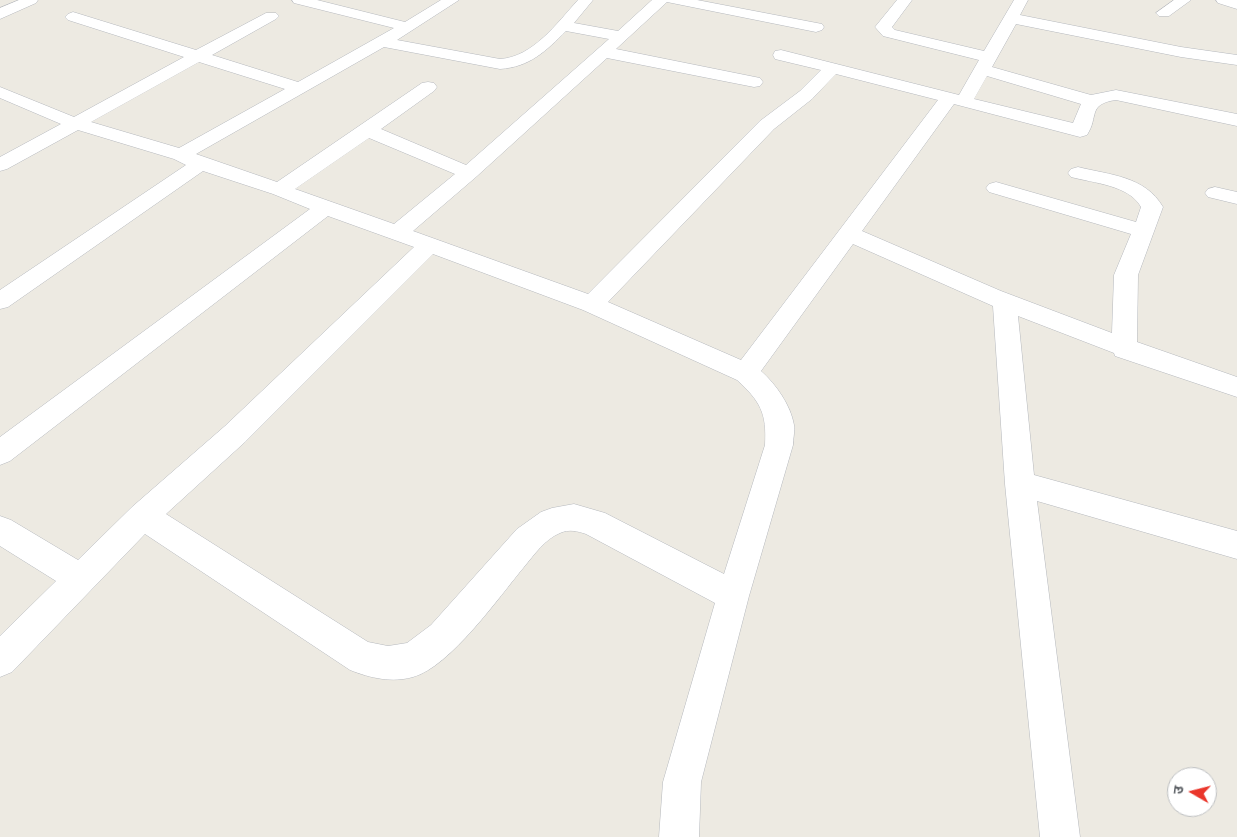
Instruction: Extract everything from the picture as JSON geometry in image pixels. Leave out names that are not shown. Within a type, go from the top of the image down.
[{"type":"street","points":[[0,14],[31,0]]},
{"type":"street","points":[[299,0],[322,2],[408,27]]},
{"type":"street","points":[[181,155],[382,42],[452,0]]},
{"type":"street","points":[[382,42],[513,65],[524,60],[562,26],[586,0]]},
{"type":"street","points":[[397,233],[469,173],[661,0]]},
{"type":"street","points":[[673,0],[816,27]]},
{"type":"street","points":[[905,0],[883,27],[889,33],[986,63],[1091,101],[1116,95],[1237,120]]},
{"type":"street","points":[[746,373],[849,234],[986,63],[1021,0]]},
{"type":"street","points":[[1164,13],[1184,0]]},
{"type":"street","points":[[1222,0],[1237,4]]},
{"type":"street","points":[[0,165],[272,16]]},
{"type":"street","points":[[73,17],[298,88]]},
{"type":"street","points":[[1011,18],[1181,52],[1237,60]]},
{"type":"street","points":[[562,26],[621,36]]},
{"type":"street","points":[[604,52],[754,82]]},
{"type":"street","points":[[781,55],[1080,131],[1086,110],[1091,101]]},
{"type":"street","points":[[592,304],[767,124],[806,95],[833,68]]},
{"type":"street","points":[[280,190],[428,87]]},
{"type":"street","points":[[0,92],[74,123],[181,155],[200,164],[280,190],[428,246],[592,304],[746,373],[763,388],[773,406],[780,425],[779,445],[733,596],[682,782],[678,837]]},
{"type":"street","points":[[367,130],[469,173]]},
{"type":"street","points":[[0,301],[200,164]]},
{"type":"street","points":[[1068,209],[1079,168],[1129,186],[1142,192],[1150,199],[1152,207],[1126,275],[1124,348]]},
{"type":"street","points":[[996,188],[1143,231]]},
{"type":"street","points":[[1215,193],[1237,198]]},
{"type":"street","points":[[0,453],[325,208]]},
{"type":"street","points":[[849,234],[930,272],[1005,302],[1124,348],[1237,387]]},
{"type":"street","points":[[0,660],[144,516],[235,434],[428,246]]},
{"type":"street","points":[[1005,302],[1020,484],[1060,837]]},
{"type":"street","points":[[1020,484],[1237,545]]},
{"type":"street","points":[[144,516],[362,658],[388,663],[413,660],[443,637],[528,539],[552,521],[574,517],[594,522],[733,596]]},
{"type":"street","points":[[0,530],[81,579]]}]
